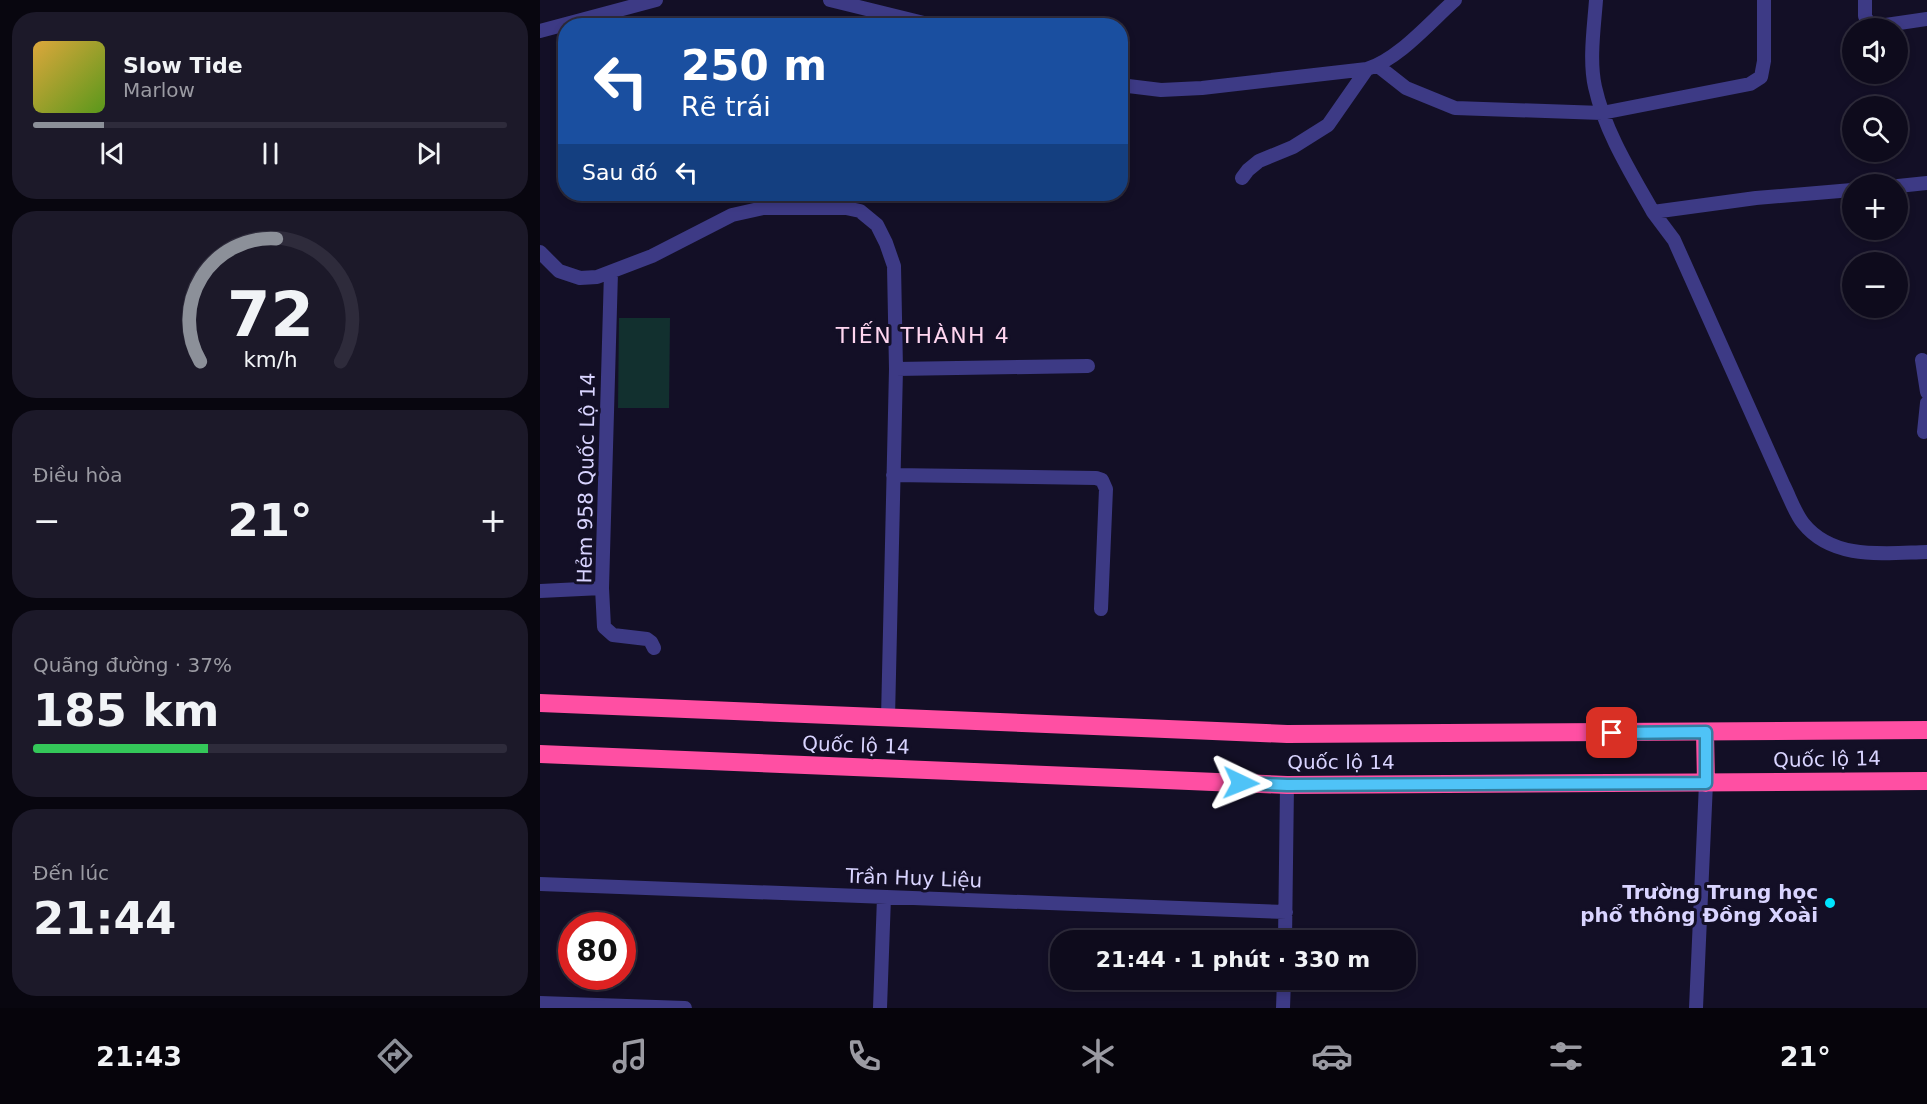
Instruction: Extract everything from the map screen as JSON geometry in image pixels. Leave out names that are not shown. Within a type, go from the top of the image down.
[{"type":"highway","name":"Quốc lộ 14","points":[[540,704],[1287,734],[1927,730]]},
{"type":"highway","points":[[1706,732],[1706,783]]},
{"type":"highway","name":"Quốc lộ 14","points":[[540,754],[1287,785],[1927,781]]},
{"type":"street","points":[[589,18],[656,0]]},
{"type":"street","points":[[830,0],[903,18]]},
{"type":"street","points":[[1128,86],[1161,90],[1202,88],[1372,67],[1395,54],[1455,0]]},
{"type":"street","points":[[1596,0],[1594,85],[1602,113],[1621,155],[1653,212],[1674,240],[1784,486],[1804,524],[1832,545],[1855,552],[1876,555],[1927,552]]},
{"type":"street","points":[[1372,67],[1406,88],[1455,108],[1602,113],[1750,84],[1761,77],[1764,62],[1764,0]]},
{"type":"street","points":[[1865,0],[1865,16],[1869,24],[1879,26],[1927,19]]},
{"type":"street","points":[[540,31],[558,26]]},
{"type":"street","points":[[1242,178],[1259,161],[1293,147],[1328,125],[1372,67]]},
{"type":"street","points":[[1908,185],[1927,183]]},
{"type":"street","points":[[1653,212],[1756,198],[1842,191]]},
{"type":"street","points":[[540,252],[559,271],[580,278],[597,277],[652,256],[732,216],[763,208],[846,208],[860,211],[877,225],[894,266],[897,369],[888,718]]},
{"type":"street","name":"Hẻm 958 Quốc Lộ 14","points":[[611,272],[602,588],[604,627],[613,635],[647,639],[654,648]]},
{"type":"street","points":[[1922,360],[1927,392]]},
{"type":"street","points":[[897,369],[1088,366]]},
{"type":"street","points":[[1924,432],[1927,403]]},
{"type":"street","points":[[893,475],[1096,478],[1102,480],[1106,489],[1101,609]]},
{"type":"street","points":[[540,591],[602,588]]},
{"type":"street","points":[[1696,1008],[1706,783]]},
{"type":"street","points":[[1286,930],[1287,785]]},
{"type":"street","name":"Trần Huy Liệu","points":[[540,884],[1286,912]]},
{"type":"street","points":[[880,1008],[884,897]]},
{"type":"street","points":[[1283,1008],[1284,990]]},
{"type":"street","points":[[540,1003],[685,1008]]},
{"type":"green space","points":[[619,318],[670,318],[669,408],[618,408]]},
{"type":"place","name":"Trường Trung học phổ thông Đồng Xoài","points":[[1830,903]]},
{"type":"district","name":"TIẾN THÀNH 4","points":[[923,335]]},
{"type":"route","points":[[1241,783],[1287,785],[1706,783],[1706,732],[1612,733]]}]
